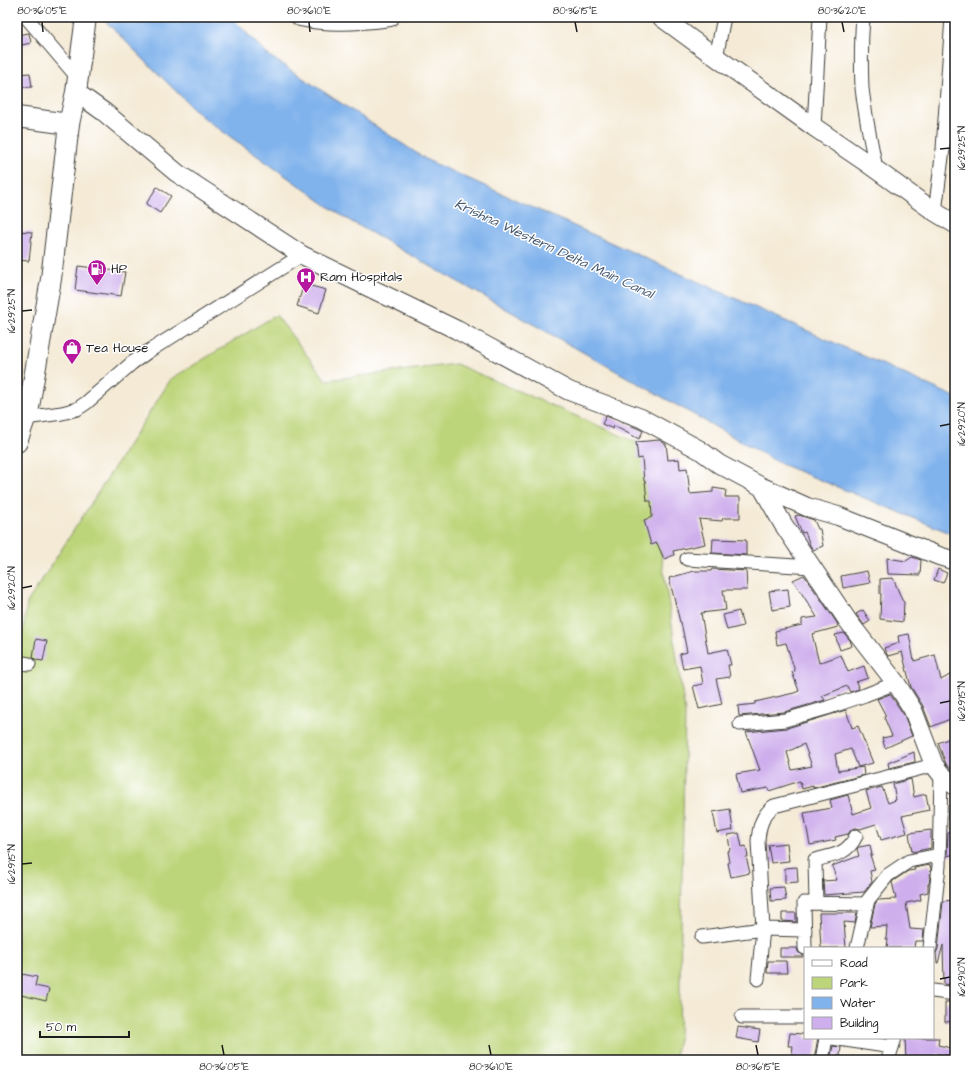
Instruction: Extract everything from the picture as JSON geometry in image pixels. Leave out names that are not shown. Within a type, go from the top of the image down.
[{"type":"main road","points":[[17,442],[51,279],[69,124],[77,85],[86,17]]},
{"type":"main road","points":[[17,117],[69,124]]},
{"type":"street","points":[[26,17],[77,85],[104,112],[177,173],[302,255],[457,330],[569,391],[642,418],[700,450],[719,464],[762,487],[807,507],[838,516],[955,561]]},
{"type":"street","points":[[300,17],[318,20],[345,21],[390,17]]},
{"type":"street","points":[[716,58],[724,17]]},
{"type":"street","points":[[814,127],[820,17]]},
{"type":"street","points":[[863,17],[861,45],[862,88],[876,169]]},
{"type":"street","points":[[935,212],[943,149],[952,17]]},
{"type":"street","points":[[663,18],[716,58],[876,169],[935,212],[955,224]]},
{"type":"street","points":[[24,410],[62,413],[77,409],[86,404],[132,363],[302,255]]},
{"type":"street","points":[[762,487],[783,524],[848,621],[896,683],[913,710],[937,770],[939,866],[930,947]]},
{"type":"street","points":[[688,559],[812,567]]},
{"type":"street","points":[[740,724],[785,720],[827,708],[896,683]]},
{"type":"street","points":[[937,770],[955,786]]},
{"type":"street","points":[[758,979],[763,929],[758,841],[763,818],[769,809],[774,806],[937,770]]},
{"type":"street","points":[[816,903],[815,860],[841,853],[852,843],[856,836]]},
{"type":"street","points":[[857,947],[868,900],[888,875],[909,861],[939,854]]},
{"type":"street","points":[[805,947],[804,903],[867,904]]},
{"type":"street","points":[[702,936],[763,929],[805,930]]},
{"type":"street","points":[[934,991],[955,994]]},
{"type":"street","points":[[742,1017],[804,1017]]},
{"type":"street","points":[[822,1060],[826,1039]]},
{"type":"street","points":[[848,1039],[894,1042],[888,1060]]},
{"type":"green space","points":[[276,315],[326,380],[456,364],[645,446],[685,712],[679,1040],[674,1060],[17,1060],[17,676],[27,603],[171,379]]},
{"type":"water","name":"Krishna Western Delta Main Canal","points":[[101,17],[231,17],[268,55],[427,160],[955,397],[955,535],[781,464],[345,218],[201,116]]},
{"type":"building","points":[[29,33],[31,43],[17,46],[17,35]]},
{"type":"building","points":[[30,73],[32,87],[17,88],[17,74]]},
{"type":"building","points":[[157,187],[171,196],[160,213],[146,204]]},
{"type":"building","points":[[17,231],[32,232],[29,261],[17,260]]},
{"type":"building","points":[[78,266],[125,272],[121,296],[75,290]]},
{"type":"building","points":[[304,284],[326,290],[319,313],[297,306]]},
{"type":"building","points":[[606,416],[643,431],[639,439],[614,426],[613,429],[602,424]]},
{"type":"building","points":[[659,440],[666,444],[668,460],[679,459],[680,469],[687,468],[690,494],[713,492],[713,488],[726,490],[725,497],[740,497],[740,518],[723,518],[722,521],[699,519],[705,544],[673,551],[674,555],[664,559],[657,543],[651,545],[644,520],[652,517],[651,501],[647,501],[642,458],[638,459],[636,442]]},
{"type":"building","points":[[799,515],[814,520],[818,529],[820,529],[823,546],[813,550],[805,532],[802,533],[795,516]]},
{"type":"building","points":[[713,539],[746,540],[746,555],[712,553]]},
{"type":"building","points":[[912,557],[921,560],[920,575],[888,574],[887,558],[906,561]]},
{"type":"building","points":[[712,569],[746,571],[747,590],[723,590],[726,610],[701,613],[708,653],[727,649],[731,665],[728,665],[730,677],[716,679],[722,704],[699,709],[693,686],[703,684],[700,666],[683,669],[680,654],[687,652],[681,622],[669,578],[694,571],[711,571]]},
{"type":"building","points":[[938,569],[947,573],[943,583],[934,580]]},
{"type":"building","points":[[867,571],[870,583],[843,588],[841,576]]},
{"type":"building","points":[[804,575],[837,623],[838,627],[812,634],[819,663],[841,655],[848,672],[864,666],[868,678],[856,682],[859,689],[850,692],[847,686],[822,696],[825,700],[784,712],[739,716],[738,706],[755,704],[755,702],[799,691],[792,672],[795,671],[786,643],[777,645],[775,631],[802,625],[802,619],[817,617],[793,580]]},
{"type":"building","points":[[893,578],[904,602],[903,622],[880,619],[880,579]]},
{"type":"building","points":[[788,589],[790,607],[772,610],[769,591]]},
{"type":"building","points":[[863,610],[870,621],[864,625],[856,614]]},
{"type":"building","points":[[739,611],[743,626],[727,630],[723,615]]},
{"type":"building","points":[[844,633],[850,640],[852,646],[840,650],[835,635]]},
{"type":"building","points":[[909,634],[914,661],[935,655],[941,680],[955,672],[955,717],[931,727],[923,706],[911,687],[902,652],[888,656],[884,648],[899,643],[898,636]]},
{"type":"building","points":[[36,639],[47,641],[43,661],[36,660],[33,657]]},
{"type":"building","points":[[890,694],[904,715],[912,736],[885,748],[882,738],[892,736],[884,717],[886,716],[877,699]]},
{"type":"building","points":[[846,710],[852,728],[858,726],[873,763],[858,767],[851,749],[835,754],[838,771],[863,767],[864,775],[813,788],[813,786],[802,789],[800,781],[769,791],[768,788],[740,793],[736,774],[760,770],[746,732],[787,728]],"holes":[[[804,744],[812,766],[792,770],[787,752]]]},
{"type":"building","points":[[955,736],[955,772],[946,764],[938,743]]},
{"type":"building","points":[[914,752],[915,762],[889,768],[888,763]]},
{"type":"building","points":[[911,779],[914,797],[926,794],[929,810],[902,816],[907,833],[881,840],[876,824],[860,829],[852,829],[848,834],[835,837],[836,840],[810,845],[804,813],[832,808],[830,800],[848,795],[853,814],[871,808],[866,791],[882,787],[888,803],[896,800],[893,784]]},
{"type":"building","points":[[730,809],[733,830],[717,833],[713,812]]},
{"type":"building","points":[[931,830],[931,848],[912,852],[909,833]]},
{"type":"building","points":[[955,831],[955,854],[947,856],[948,833]]},
{"type":"building","points":[[739,833],[742,847],[746,846],[748,857],[746,857],[750,873],[731,877],[727,851],[730,850],[728,835]]},
{"type":"building","points":[[787,843],[789,861],[771,863],[768,845]]},
{"type":"building","points":[[870,845],[872,855],[870,855],[875,870],[870,871],[872,882],[864,892],[824,895],[823,881],[837,880],[832,866],[859,856],[857,849],[859,847]]},
{"type":"building","points":[[930,865],[931,869],[928,892],[920,894],[921,900],[906,903],[910,929],[924,930],[923,941],[915,941],[914,947],[887,947],[887,926],[870,927],[875,904],[878,900],[896,899],[892,882],[908,871],[915,870],[914,868]]},
{"type":"building","points":[[797,867],[798,882],[785,883],[785,868]]},
{"type":"building","points":[[784,887],[786,900],[771,901],[770,888]]},
{"type":"building","points":[[955,900],[955,985],[952,985],[944,984],[943,945],[938,963],[936,953],[938,949],[943,901]]},
{"type":"building","points":[[782,913],[796,913],[796,922],[782,921]]},
{"type":"building","points":[[819,913],[857,913],[855,923],[844,922],[846,947],[821,947]]},
{"type":"building","points":[[780,948],[797,948],[798,952],[803,955],[803,957],[780,957]]},
{"type":"building","points":[[768,961],[786,961],[787,973],[767,973]]},
{"type":"building","points":[[22,974],[37,977],[35,986],[49,989],[46,1001],[17,994]]},
{"type":"building","points":[[945,1002],[955,1002],[955,1021],[945,1022]]},
{"type":"building","points":[[738,1027],[760,1030],[758,1042],[736,1038]]},
{"type":"building","points":[[790,1033],[803,1034],[804,1039],[818,1039],[814,1060],[791,1060],[793,1046],[788,1046]]},
{"type":"building","points":[[939,1038],[938,1045],[955,1049],[955,1057],[937,1054],[937,1058],[906,1060],[905,1039]]},
{"type":"building","points":[[833,1046],[841,1047],[840,1056],[835,1056],[834,1060],[830,1060]]},
{"type":"place","name":"HP","points":[[97,286]]},
{"type":"place","name":"Ram Hospitals","points":[[306,294]]},
{"type":"place","name":"Tea House","points":[[72,365]]}]
